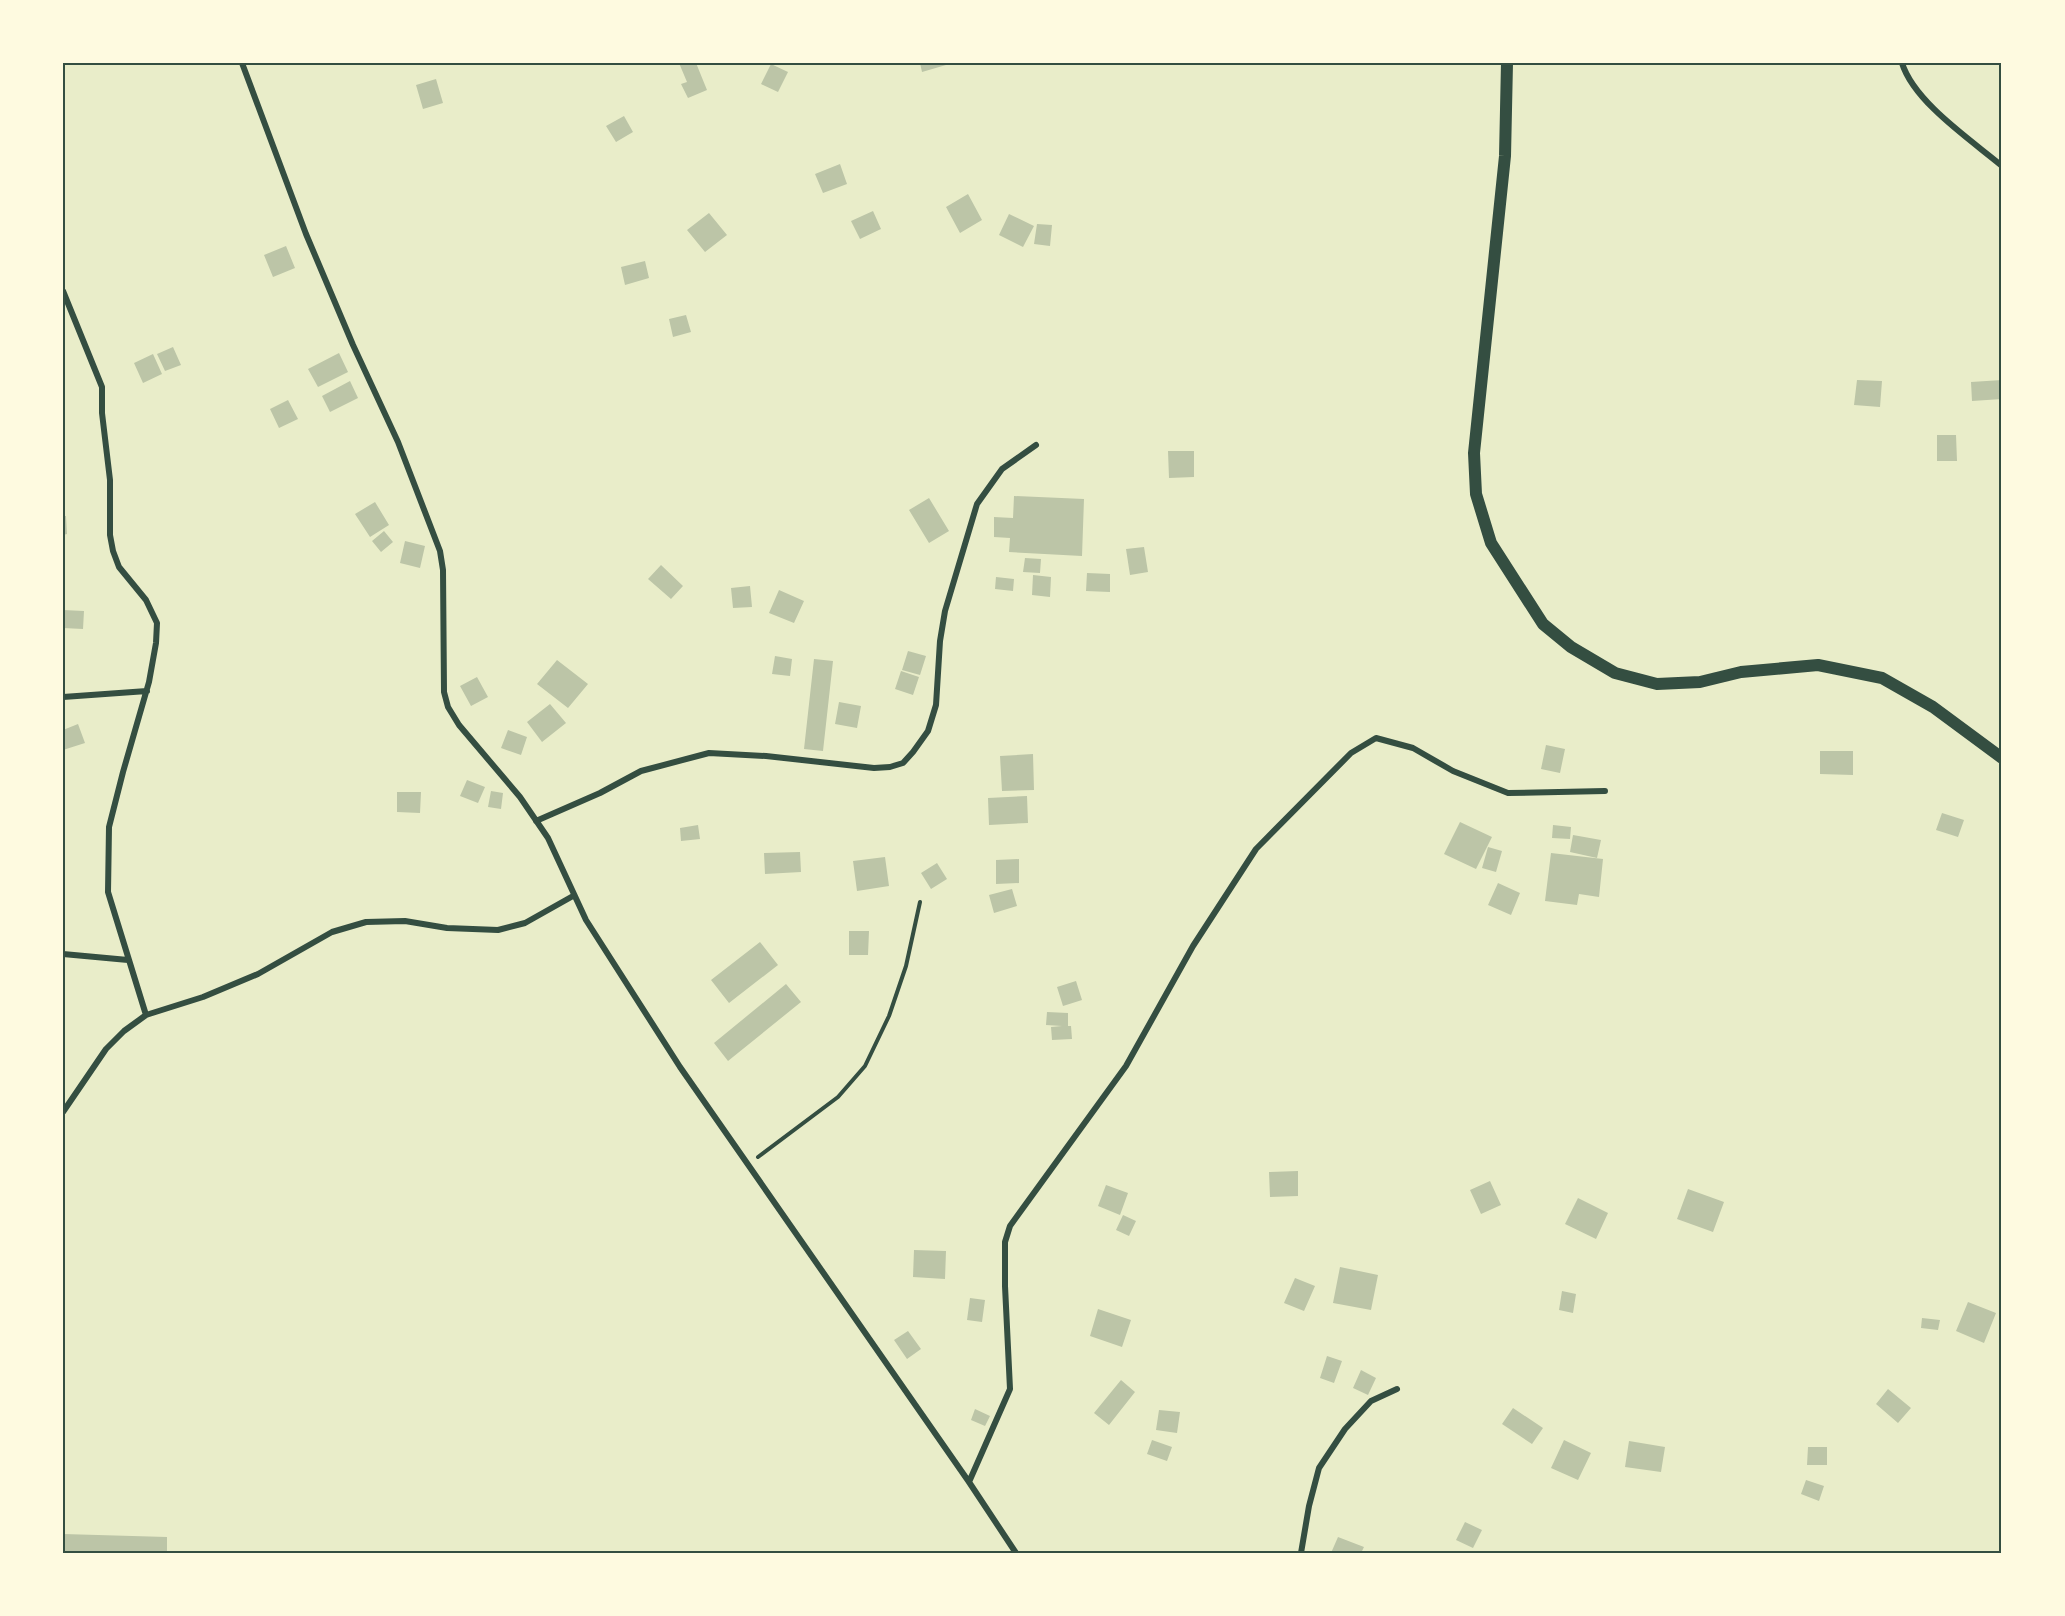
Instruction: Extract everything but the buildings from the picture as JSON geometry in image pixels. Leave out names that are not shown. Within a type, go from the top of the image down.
[{"type":"main road","points":[[1507,63],[1505,156],[1474,453],[1476,494],[1491,543],[1543,624],[1571,647],[1615,673],[1657,684],[1700,682],[1741,672],[1818,665],[1882,678],[1933,707],[2002,758]]},
{"type":"street","points":[[242,63],[306,234],[353,345],[398,442],[440,551],[443,570],[444,692],[448,707],[459,726],[520,797],[548,838],[586,920],[680,1067],[1016,1553]]},
{"type":"street","points":[[1902,63],[1905,73],[1921,96],[2002,166]]},
{"type":"street","points":[[63,291],[102,387],[102,413],[110,480],[110,535],[113,551],[119,567],[147,600],[157,623],[156,643],[147,691],[109,827],[108,892],[147,1015]]},
{"type":"street","points":[[536,821],[600,793],[641,771],[710,753],[766,756],[874,768],[903,763],[914,752],[928,731],[936,705],[945,611],[977,504],[1002,469],[1036,445]]},
{"type":"street","points":[[63,697],[147,691]]},
{"type":"street","points":[[969,1482],[1010,1389],[1005,1242],[1010,1226],[1126,1066],[1193,946],[1256,849],[1351,753],[1377,738],[1413,747],[1453,771],[1508,793],[1605,791]]},
{"type":"street","points":[[63,1112],[106,1049],[124,1030],[147,1015],[203,997],[247,979],[332,932],[366,922],[405,921],[447,928],[498,930],[525,923],[573,896]]},
{"type":"street","points":[[63,954],[128,960]]},
{"type":"street","points":[[1301,1553],[1309,1506],[1319,1468],[1346,1429],[1371,1401],[1397,1389]]},
{"type":"path","points":[[748,1165],[838,1097],[865,1066],[889,1016],[906,966],[920,902]]}]
